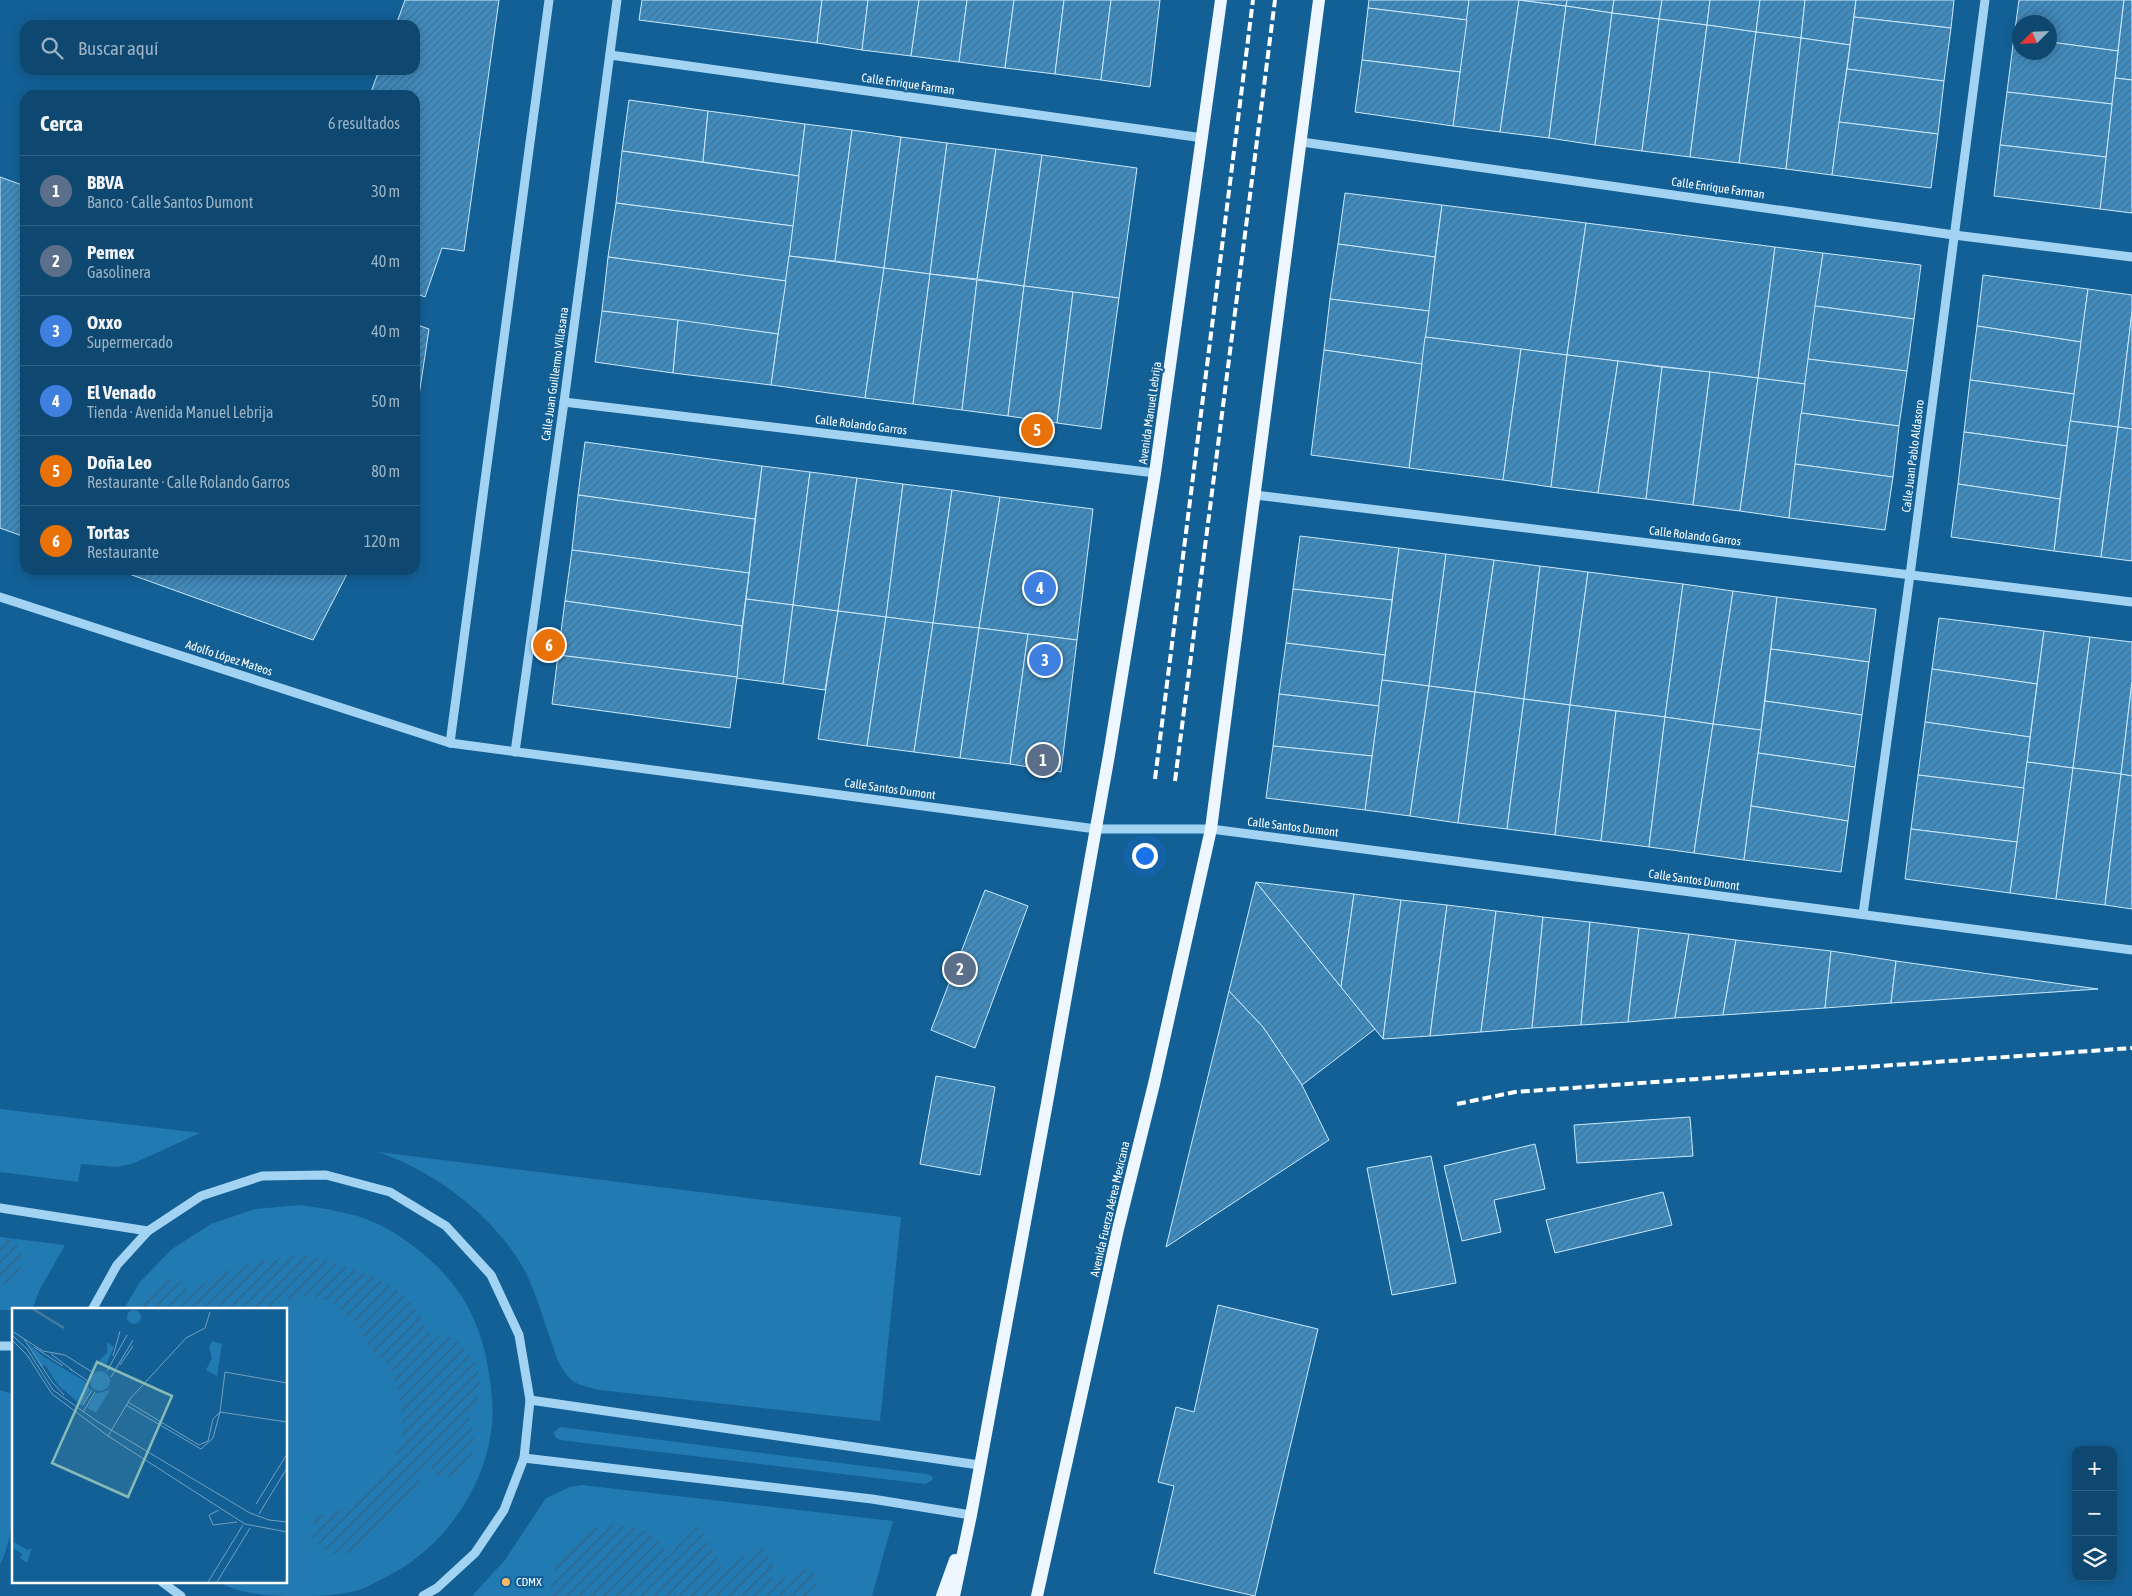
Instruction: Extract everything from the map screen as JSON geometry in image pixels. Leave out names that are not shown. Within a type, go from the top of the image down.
[{"type":"main road","name":"Avenida Manuel Lebrija","points":[[1096,829],[1155,473],[1221,0]]},
{"type":"main road","points":[[1211,829],[1320,0]]},
{"type":"main road","points":[[954,1596],[971,1515],[1048,1103],[1096,829]]},
{"type":"main road","name":"Avenida Fuerza Aérea Mexicana","points":[[1037,1596],[1118,1229],[1154,1084],[1211,829]]},
{"type":"main road","points":[[942,1596],[971,1515]]},
{"type":"street","points":[[450,743],[549,0]]},
{"type":"street","name":"Calle Juan Guillermo Villasana","points":[[515,752],[564,402],[617,0]]},
{"type":"street","name":"Calle Juan Pablo Aldasoro","points":[[1863,914],[1910,575],[1985,0]]},
{"type":"street","name":"Calle Enrique Farman","points":[[610,55],[1203,138]]},
{"type":"street","name":"Calle Enrique Farman","points":[[1302,142],[1954,235],[2132,257]]},
{"type":"street","name":"Calle Rolando Garros","points":[[564,402],[1155,473]]},
{"type":"street","name":"Calle Rolando Garros","points":[[1254,495],[2132,602]]},
{"type":"street","name":"Adolfo López Mateos","points":[[0,597],[450,743]]},
{"type":"street","name":"Calle Santos Dumont","points":[[450,743],[1096,829],[1211,829],[2132,950]]},
{"type":"street","points":[[93,1308],[117,1265],[148,1231],[201,1196],[262,1176],[326,1175],[390,1192],[446,1226],[491,1275],[519,1335],[530,1400],[524,1458],[504,1510],[475,1553],[438,1588],[423,1596]]},
{"type":"street","points":[[0,1208],[148,1231]]},
{"type":"street","points":[[530,1400],[980,1465]]},
{"type":"street","points":[[524,1458],[872,1499],[971,1515]]},
{"type":"street","points":[[165,1584],[181,1596]]},
{"type":"shaded area","points":[[0,1109],[200,1133],[132,1164],[116,1167],[81,1164],[78,1182],[0,1172]]},
{"type":"shaded area","points":[[378,1152],[901,1217],[880,1421],[600,1390],[578,1384],[570,1379],[559,1363],[528,1278],[518,1259],[505,1241],[490,1224],[457,1194],[419,1170]]},
{"type":"shaded area","points":[[301,1205],[348,1214],[381,1225],[419,1250],[436,1265],[458,1291],[474,1321],[485,1353],[491,1389],[492,1425],[488,1450],[469,1496],[456,1517],[422,1554],[402,1568],[358,1590],[323,1595],[292,1596],[249,1593],[222,1584],[288,1584],[288,1308],[124,1308],[140,1282],[172,1249],[211,1224],[255,1209]]},
{"type":"shaded area","points":[[0,1237],[65,1245],[39,1291],[33,1308],[0,1310]]},
{"type":"shaded area","points":[[0,1239],[12,1240],[17,1243],[22,1259],[16,1281],[0,1285]]},
{"type":"shaded area","points":[[304,1255],[330,1261],[359,1271],[387,1284],[408,1299],[433,1339],[443,1333],[462,1345],[473,1358],[480,1377],[480,1392],[470,1417],[475,1444],[470,1462],[445,1479],[435,1475],[428,1464],[415,1489],[401,1506],[365,1541],[346,1554],[329,1554],[318,1546],[310,1532],[316,1517],[351,1507],[377,1482],[394,1459],[401,1439],[402,1418],[395,1379],[386,1362],[367,1345],[356,1323],[336,1306],[323,1299],[309,1296],[282,1300],[266,1308],[140,1308],[161,1285],[173,1278],[185,1284],[188,1296],[200,1286],[228,1271],[273,1259]]},
{"type":"shaded area","points":[[0,1390],[12,1395],[12,1521],[7,1548],[0,1564]]},
{"type":"shaded area","points":[[560,1427],[926,1474],[932,1476],[933,1480],[925,1484],[560,1440],[555,1437],[554,1432]]},
{"type":"shaded area","points":[[582,1485],[893,1521],[872,1596],[472,1596],[505,1560],[546,1498],[570,1487]]},
{"type":"shaded area","points":[[610,1525],[638,1528],[645,1531],[658,1541],[669,1557],[697,1525],[724,1571],[757,1546],[764,1548],[774,1567],[770,1590],[802,1568],[814,1573],[817,1580],[816,1596],[549,1596],[555,1570],[566,1549],[584,1533]]},
{"type":"building","points":[[405,0],[499,0],[464,251],[442,248],[425,297],[420,295],[420,90],[372,90],[377,75],[420,75],[420,20],[398,20]]},
{"type":"building","points":[[642,0],[822,0],[817,43],[639,20]]},
{"type":"building","points":[[822,0],[868,0],[862,50],[817,43]]},
{"type":"building","points":[[868,0],[919,0],[911,56],[862,50]]},
{"type":"building","points":[[919,0],[967,0],[959,62],[911,56]]},
{"type":"building","points":[[967,0],[1014,0],[1005,68],[959,62]]},
{"type":"building","points":[[1014,0],[1064,0],[1055,74],[1005,68]]},
{"type":"building","points":[[1064,0],[1111,0],[1101,80],[1055,74]]},
{"type":"building","points":[[1111,0],[1160,0],[1150,87],[1101,80]]},
{"type":"building","points":[[1369,0],[1469,0],[1467,20],[1368,8]]},
{"type":"building","points":[[1469,0],[1519,0],[1500,132],[1453,126]]},
{"type":"building","points":[[1519,0],[1566,6],[1549,138],[1500,132]]},
{"type":"building","points":[[1520,0],[1567,0],[1566,6]]},
{"type":"building","points":[[1567,0],[1614,0],[1612,13],[1566,6]]},
{"type":"building","points":[[1614,0],[1662,0],[1659,19],[1612,13]]},
{"type":"building","points":[[1662,0],[1710,0],[1707,25],[1659,19]]},
{"type":"building","points":[[1710,0],[1760,0],[1756,32],[1707,25]]},
{"type":"building","points":[[1760,0],[1805,0],[1801,38],[1756,32]]},
{"type":"building","points":[[1805,0],[1856,0],[1850,45],[1801,38]]},
{"type":"building","points":[[1856,0],[1954,0],[1951,28],[1854,17]]},
{"type":"building","points":[[2019,0],[2124,0],[2118,51],[2057,43],[2057,15],[2017,15]]},
{"type":"building","points":[[2124,0],[2132,0],[2132,80],[2115,78]]},
{"type":"building","points":[[1566,6],[1612,13],[1595,145],[1549,138]]},
{"type":"building","points":[[1368,8],[1467,20],[1460,72],[1362,60]]},
{"type":"building","points":[[1612,13],[1659,19],[1642,151],[1595,145]]},
{"type":"building","points":[[1854,17],[1951,28],[1944,81],[1847,69]]},
{"type":"building","points":[[1659,19],[1707,25],[1690,157],[1642,151]]},
{"type":"building","points":[[1707,25],[1756,32],[1739,163],[1690,157]]},
{"type":"building","points":[[1756,32],[1801,38],[1786,169],[1739,163]]},
{"type":"building","points":[[1801,38],[1850,45],[1832,175],[1786,169]]},
{"type":"building","points":[[2057,43],[2118,51],[2112,104],[2007,92],[2012,53],[2012,60],[2057,60]]},
{"type":"building","points":[[1362,60],[1460,72],[1453,126],[1355,112]]},
{"type":"building","points":[[1847,69],[1944,81],[1938,134],[1839,122]]},
{"type":"building","points":[[2115,78],[2132,80],[2132,213],[2100,209]]},
{"type":"building","points":[[2007,92],[2112,104],[2106,157],[2000,145]]},
{"type":"building","points":[[629,100],[708,111],[703,162],[622,151]]},
{"type":"building","points":[[708,111],[805,124],[799,176],[703,162]]},
{"type":"building","points":[[1839,122],[1938,134],[1931,188],[1832,175]]},
{"type":"building","points":[[805,124],[852,130],[835,261],[789,256]]},
{"type":"building","points":[[852,130],[901,137],[884,268],[835,261]]},
{"type":"building","points":[[901,137],[947,143],[930,274],[884,268]]},
{"type":"building","points":[[947,143],[996,149],[977,279],[930,274]]},
{"type":"building","points":[[2000,145],[2106,157],[2100,209],[1994,196]]},
{"type":"building","points":[[996,149],[1042,155],[1024,286],[977,279]]},
{"type":"building","points":[[622,151],[799,176],[793,226],[616,203]]},
{"type":"building","points":[[1042,155],[1137,168],[1119,298],[1024,286]]},
{"type":"building","points":[[0,177],[20,184],[20,535],[0,528]]},
{"type":"building","points":[[1345,193],[1442,205],[1435,257],[1338,244]]},
{"type":"building","points":[[616,203],[793,226],[786,281],[608,257]]},
{"type":"building","points":[[1442,205],[1586,223],[1567,355],[1425,337]]},
{"type":"building","points":[[1586,223],[1775,247],[1758,378],[1567,355]]},
{"type":"building","points":[[1338,244],[1435,257],[1429,311],[1330,299]]},
{"type":"building","points":[[1775,247],[1823,253],[1805,384],[1758,378]]},
{"type":"building","points":[[1823,253],[1921,265],[1914,319],[1815,306]]},
{"type":"building","points":[[789,256],[884,268],[865,398],[771,385]]},
{"type":"building","points":[[608,257],[786,281],[778,334],[602,311]]},
{"type":"building","points":[[884,268],[930,274],[913,404],[865,398]]},
{"type":"building","points":[[930,274],[977,280],[962,410],[913,404]]},
{"type":"building","points":[[1983,275],[2088,289],[2081,342],[1977,326]]},
{"type":"building","points":[[977,280],[1024,286],[1008,416],[962,410]]},
{"type":"building","points":[[1024,286],[1073,292],[1057,423],[1008,416]]},
{"type":"building","points":[[2088,289],[2132,295],[2132,312],[2118,427],[2070,421]]},
{"type":"building","points":[[1073,292],[1119,298],[1101,429],[1057,423]]},
{"type":"building","points":[[1330,299],[1429,311],[1422,364],[1324,350]]},
{"type":"building","points":[[1815,306],[1914,319],[1907,371],[1808,359]]},
{"type":"building","points":[[602,311],[678,320],[673,373],[595,362]]},
{"type":"building","points":[[2132,312],[2132,429],[2118,427]]},
{"type":"building","points":[[678,320],[778,334],[771,385],[673,373]]},
{"type":"building","points":[[420,326],[429,329],[420,389]]},
{"type":"building","points":[[1977,326],[2081,342],[2074,394],[1970,380]]},
{"type":"building","points":[[1425,337],[1521,349],[1503,480],[1409,468]]},
{"type":"building","points":[[1521,349],[1567,355],[1551,487],[1503,480]]},
{"type":"building","points":[[1324,350],[1422,364],[1409,468],[1311,455]]},
{"type":"building","points":[[1567,355],[1618,361],[1598,493],[1551,487]]},
{"type":"building","points":[[1808,359],[1907,371],[1899,426],[1801,413]]},
{"type":"building","points":[[1618,361],[1662,367],[1646,499],[1598,493]]},
{"type":"building","points":[[1662,367],[1710,372],[1693,505],[1646,499]]},
{"type":"building","points":[[1710,372],[1758,378],[1740,511],[1693,505]]},
{"type":"building","points":[[1758,378],[1805,384],[1789,518],[1740,511]]},
{"type":"building","points":[[1970,380],[2074,394],[2067,446],[1964,432]]},
{"type":"building","points":[[1801,413],[1899,426],[1893,477],[1795,464]]},
{"type":"building","points":[[2070,421],[2118,427],[2101,557],[2054,551]]},
{"type":"building","points":[[2118,427],[2132,429],[2132,561],[2101,557]]},
{"type":"building","points":[[1964,432],[2067,446],[2060,499],[1958,484]]},
{"type":"building","points":[[585,442],[762,466],[755,519],[578,495]]},
{"type":"building","points":[[1795,464],[1893,477],[1885,530],[1789,518]]},
{"type":"building","points":[[762,466],[810,472],[793,605],[746,599]]},
{"type":"building","points":[[810,472],[857,478],[838,611],[793,605]]},
{"type":"building","points":[[857,478],[903,484],[886,617],[838,611]]},
{"type":"building","points":[[903,484],[952,490],[933,623],[886,617]]},
{"type":"building","points":[[1958,484],[2060,499],[2054,551],[1951,537]]},
{"type":"building","points":[[952,490],[1000,497],[979,628],[933,623]]},
{"type":"building","points":[[578,495],[755,519],[749,573],[572,550]]},
{"type":"building","points":[[1000,497],[1093,509],[1077,640],[979,628]]},
{"type":"building","points":[[1300,536],[1399,548],[1392,600],[1293,589]]},
{"type":"building","points":[[1399,548],[1446,554],[1429,686],[1382,680]]},
{"type":"building","points":[[572,550],[749,573],[742,626],[565,601]]},
{"type":"building","points":[[1446,554],[1494,560],[1475,692],[1429,686]]},
{"type":"building","points":[[1494,560],[1540,566],[1524,699],[1475,692]]},
{"type":"building","points":[[1540,566],[1588,572],[1570,705],[1524,699]]},
{"type":"building","points":[[1588,572],[1683,584],[1665,717],[1570,705]]},
{"type":"building","points":[[132,575],[346,575],[313,640]]},
{"type":"building","points":[[1683,584],[1733,591],[1713,724],[1665,717]]},
{"type":"building","points":[[1293,589],[1392,600],[1385,655],[1286,643]]},
{"type":"building","points":[[1733,591],[1777,597],[1761,730],[1713,724]]},
{"type":"building","points":[[1777,597],[1876,609],[1869,662],[1771,649]]},
{"type":"building","points":[[746,599],[793,605],[783,684],[736,678]]},
{"type":"building","points":[[565,601],[742,626],[737,677],[558,655]]},
{"type":"building","points":[[793,605],[838,611],[825,690],[783,684]]},
{"type":"building","points":[[838,611],[886,617],[867,746],[818,739]]},
{"type":"building","points":[[886,617],[933,623],[914,752],[867,746]]},
{"type":"building","points":[[1939,618],[2044,631],[2037,684],[1932,669]]},
{"type":"building","points":[[933,623],[979,628],[960,758],[914,752]]},
{"type":"building","points":[[979,628],[1028,634],[1010,764],[960,758]]},
{"type":"building","points":[[2044,631],[2090,637],[2073,768],[2027,762]]},
{"type":"building","points":[[1028,634],[1077,640],[1061,772],[1010,764]]},
{"type":"building","points":[[2090,637],[2132,642],[2132,682],[2121,774],[2073,768]]},
{"type":"building","points":[[1286,643],[1385,655],[1379,706],[1279,694]]},
{"type":"building","points":[[1771,649],[1869,662],[1862,715],[1765,701]]},
{"type":"building","points":[[558,655],[737,677],[730,728],[552,704]]},
{"type":"building","points":[[1932,669],[2037,684],[2030,737],[1925,722]]},
{"type":"building","points":[[1382,680],[1429,686],[1410,816],[1365,810]]},
{"type":"building","points":[[2132,682],[2132,776],[2121,774]]},
{"type":"building","points":[[1429,686],[1475,692],[1458,823],[1410,816]]},
{"type":"building","points":[[1475,692],[1524,699],[1507,829],[1458,823]]},
{"type":"building","points":[[1279,694],[1379,706],[1372,756],[1273,746]]},
{"type":"building","points":[[1524,699],[1570,705],[1555,835],[1507,829]]},
{"type":"building","points":[[1765,701],[1862,715],[1855,767],[1758,753]]},
{"type":"building","points":[[1570,705],[1616,711],[1601,841],[1555,835]]},
{"type":"building","points":[[1616,711],[1665,717],[1649,847],[1601,841]]},
{"type":"building","points":[[1665,717],[1713,724],[1694,853],[1649,847]]},
{"type":"building","points":[[1925,722],[2030,737],[2024,788],[1918,775]]},
{"type":"building","points":[[1713,724],[1761,730],[1744,860],[1694,853]]},
{"type":"building","points":[[1273,746],[1372,756],[1365,810],[1266,798]]},
{"type":"building","points":[[1758,753],[1855,767],[1848,821],[1751,806]]},
{"type":"building","points":[[2027,762],[2073,768],[2056,899],[2010,893]]},
{"type":"building","points":[[2073,768],[2121,774],[2105,905],[2056,899]]},
{"type":"building","points":[[2121,774],[2132,776],[2132,909],[2105,905]]},
{"type":"building","points":[[1918,775],[2024,788],[2017,842],[1911,829]]},
{"type":"building","points":[[1751,806],[1848,821],[1841,872],[1744,860]]},
{"type":"building","points":[[1911,829],[2017,842],[2010,893],[1905,879]]},
{"type":"building","points":[[1256,882],[1375,1029],[1302,1085],[1263,1027],[1229,991]]},
{"type":"building","points":[[1256,882],[1354,894],[1341,987]]},
{"type":"building","points":[[985,890],[1028,906],[975,1048],[931,1030]]},
{"type":"building","points":[[1354,894],[1401,900],[1383,1039],[1341,987]]},
{"type":"building","points":[[1401,900],[1447,905],[1430,1036],[1383,1039]]},
{"type":"building","points":[[1447,905],[1496,911],[1481,1032],[1430,1036]]},
{"type":"building","points":[[1496,911],[1543,917],[1532,1028],[1481,1032]]},
{"type":"building","points":[[1543,917],[1590,922],[1581,1025],[1532,1028]]},
{"type":"building","points":[[1590,922],[1639,928],[1628,1022],[1581,1025]]},
{"type":"building","points":[[1639,928],[1689,934],[1675,1018],[1628,1022]]},
{"type":"building","points":[[1689,934],[1736,940],[1723,1015],[1675,1018]]},
{"type":"building","points":[[1736,940],[1831,951],[1825,1008],[1723,1015]]},
{"type":"building","points":[[1831,951],[1896,961],[1891,1003],[1825,1008]]},
{"type":"building","points":[[1896,961],[2098,989],[1891,1003]]},
{"type":"building","points":[[1229,991],[1263,1027],[1302,1085],[1329,1140],[1166,1247]]},
{"type":"building","points":[[936,1076],[995,1087],[980,1175],[920,1164]]},
{"type":"building","points":[[1690,1117],[1693,1156],[1577,1163],[1574,1125]]},
{"type":"building","points":[[1535,1144],[1545,1189],[1494,1200],[1501,1232],[1462,1241],[1444,1166]]},
{"type":"building","points":[[1431,1156],[1456,1283],[1392,1295],[1367,1168]]},
{"type":"building","points":[[1663,1192],[1672,1225],[1555,1253],[1546,1220]]},
{"type":"building","points":[[1218,1305],[1318,1329],[1255,1596],[1154,1573],[1174,1486],[1158,1482],[1176,1407],[1194,1412]]},
{"type":"railway","points":[[1155,779],[1253,0]]},
{"type":"railway","points":[[1175,781],[1275,0]]},
{"type":"railway","points":[[1457,1104],[1515,1092],[2132,1048]]},
{"type":"place","name":"Doña Leo","points":[[1037,430]]},
{"type":"place","name":"El Venado","points":[[1040,588]]},
{"type":"place","name":"Tortas","points":[[549,645]]},
{"type":"place","name":"Oxxo","points":[[1045,660]]},
{"type":"place","name":"BBVA","points":[[1043,760]]},
{"type":"place","name":"Pemex","points":[[960,969]]},
{"type":"place","name":"CDMX","points":[[506,1582]]}]
